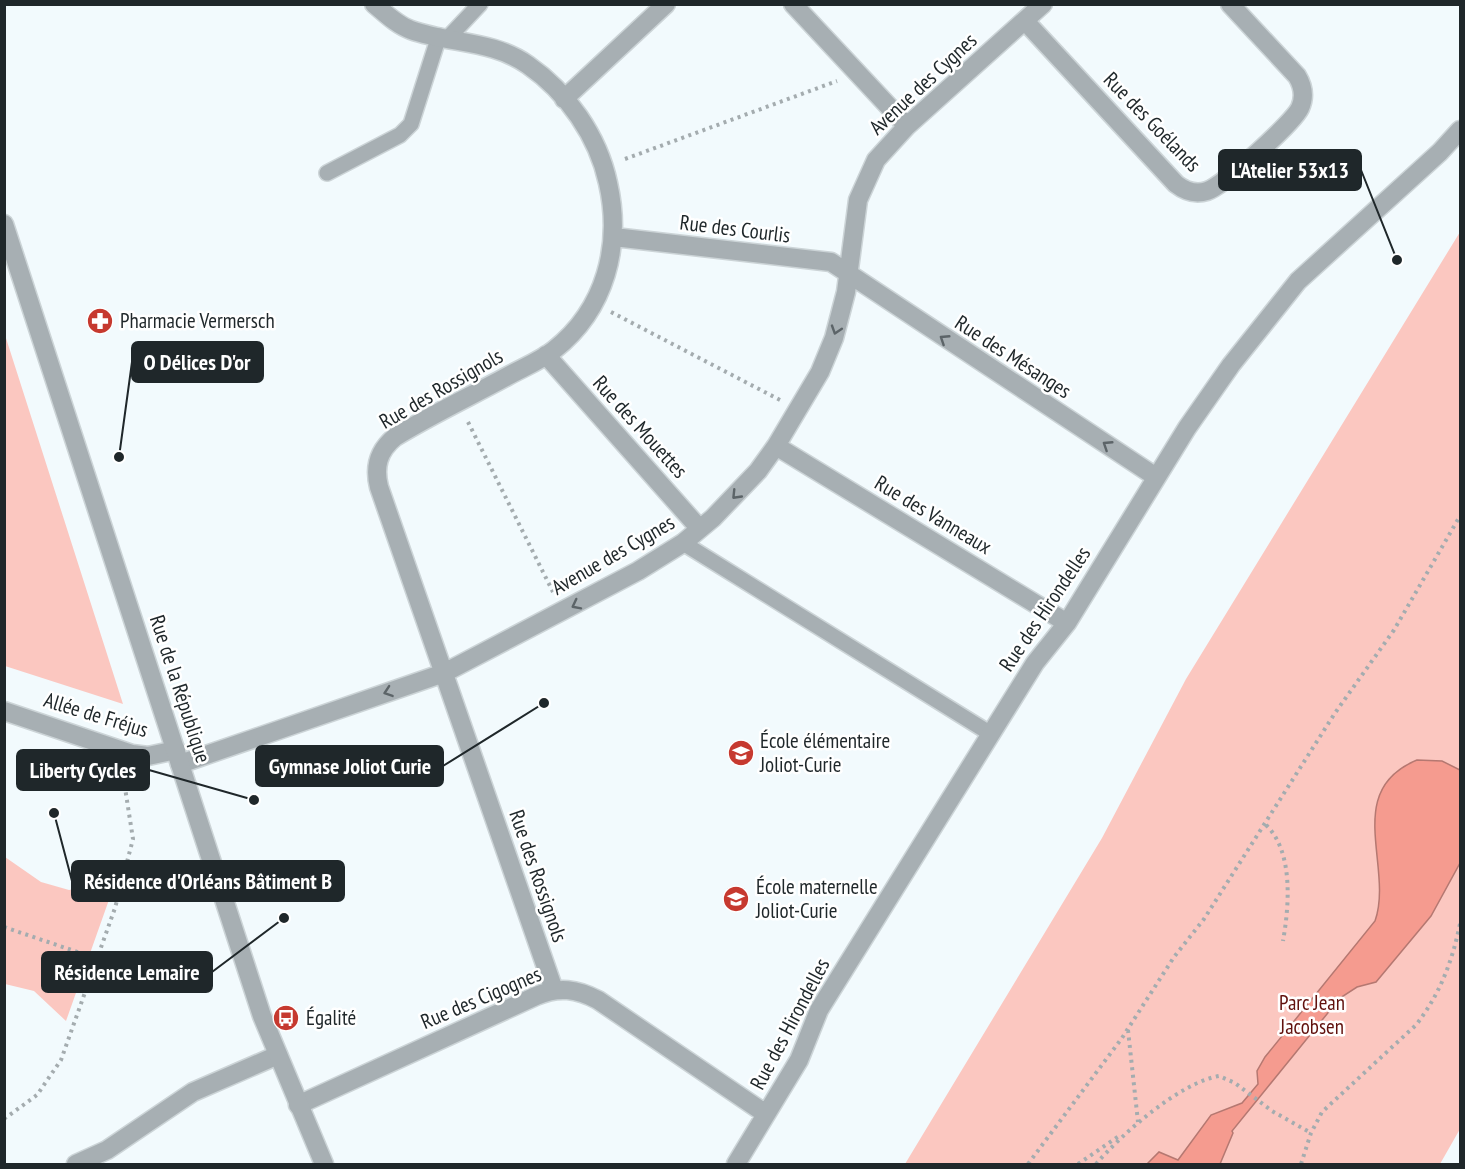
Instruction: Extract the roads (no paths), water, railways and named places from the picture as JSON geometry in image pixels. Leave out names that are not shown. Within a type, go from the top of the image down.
[{"type":"street","name":"Rue des Rossignols","points":[[374,4],[402,26],[507,52],[538,72],[587,128],[604,166],[612,202],[614,237],[608,271],[593,303],[569,335],[546,355],[395,437],[382,451],[376,469],[379,487],[554,990]]},
{"type":"street","points":[[564,99],[666,4]]},
{"type":"street","points":[[793,4],[907,126]]},
{"type":"street","name":"Avenue des Cygnes","points":[[178,757],[444,673],[638,571],[683,543],[700,529],[744,486],[776,446],[815,381],[834,338],[846,292],[856,211],[866,180],[883,152],[907,126],[1043,4]]},
{"type":"street","name":"Rue des Goélands","points":[[1024,21],[1176,184],[1190,192],[1206,192],[1227,180],[1295,116],[1301,106],[1303,95],[1298,76],[1230,4]]},
{"type":"street","name":"Rue des Hirondelles","points":[[736,1164],[800,1060],[819,1010],[1035,663],[1068,623],[1156,477],[1217,383],[1298,281],[1440,152],[1461,130]]},
{"type":"street","name":"Rue de la République","points":[[4,224],[278,1055],[324,1164]]},
{"type":"street","name":"Rue des Courlis","points":[[614,237],[831,262],[848,273]]},
{"type":"street","name":"Rue des Mésanges","points":[[848,273],[871,291],[1156,477]]},
{"type":"street","name":"Rue des Mouettes","points":[[546,355],[700,529]]},
{"type":"street","name":"Rue des Vanneaux","points":[[776,446],[1068,623]]},
{"type":"street","name":"Allée de Fréjus","points":[[4,711],[139,755],[178,757]]},
{"type":"street","name":"Rue des Cigognes","points":[[298,1105],[554,990],[575,990],[598,1000],[766,1114]]},
{"type":"street","points":[[76,1164],[107,1150],[193,1092],[278,1055]]},
{"type":"lane","points":[[327,173],[400,135],[411,124],[444,37],[480,4]]},
{"type":"lane","points":[[683,543],[991,734]]},
{"type":"place","name":"L'Atelier 53x13","points":[[1397,260]]},
{"type":"place","name":"Pharmacie Vermersch","points":[[100,321]]},
{"type":"place","name":"O Délices D'or","points":[[119,457]]},
{"type":"place","name":"Gymnase Joliot Curie","points":[[544,703]]},
{"type":"place","name":"École élémentaire Joliot-Curie","points":[[741,753]]},
{"type":"place","name":"Liberty Cycles","points":[[254,800]]},
{"type":"place","name":"Résidence d'Orléans Bâtiment B","points":[[54,813]]},
{"type":"place","name":"École maternelle Joliot-Curie","points":[[736,899]]},
{"type":"place","name":"Résidence Lemaire","points":[[284,918]]},
{"type":"place","name":"Égalité","points":[[286,1018]]},
{"type":"park label","name":"Parc Jean Jacobsen","points":[[1312,1015]]}]
